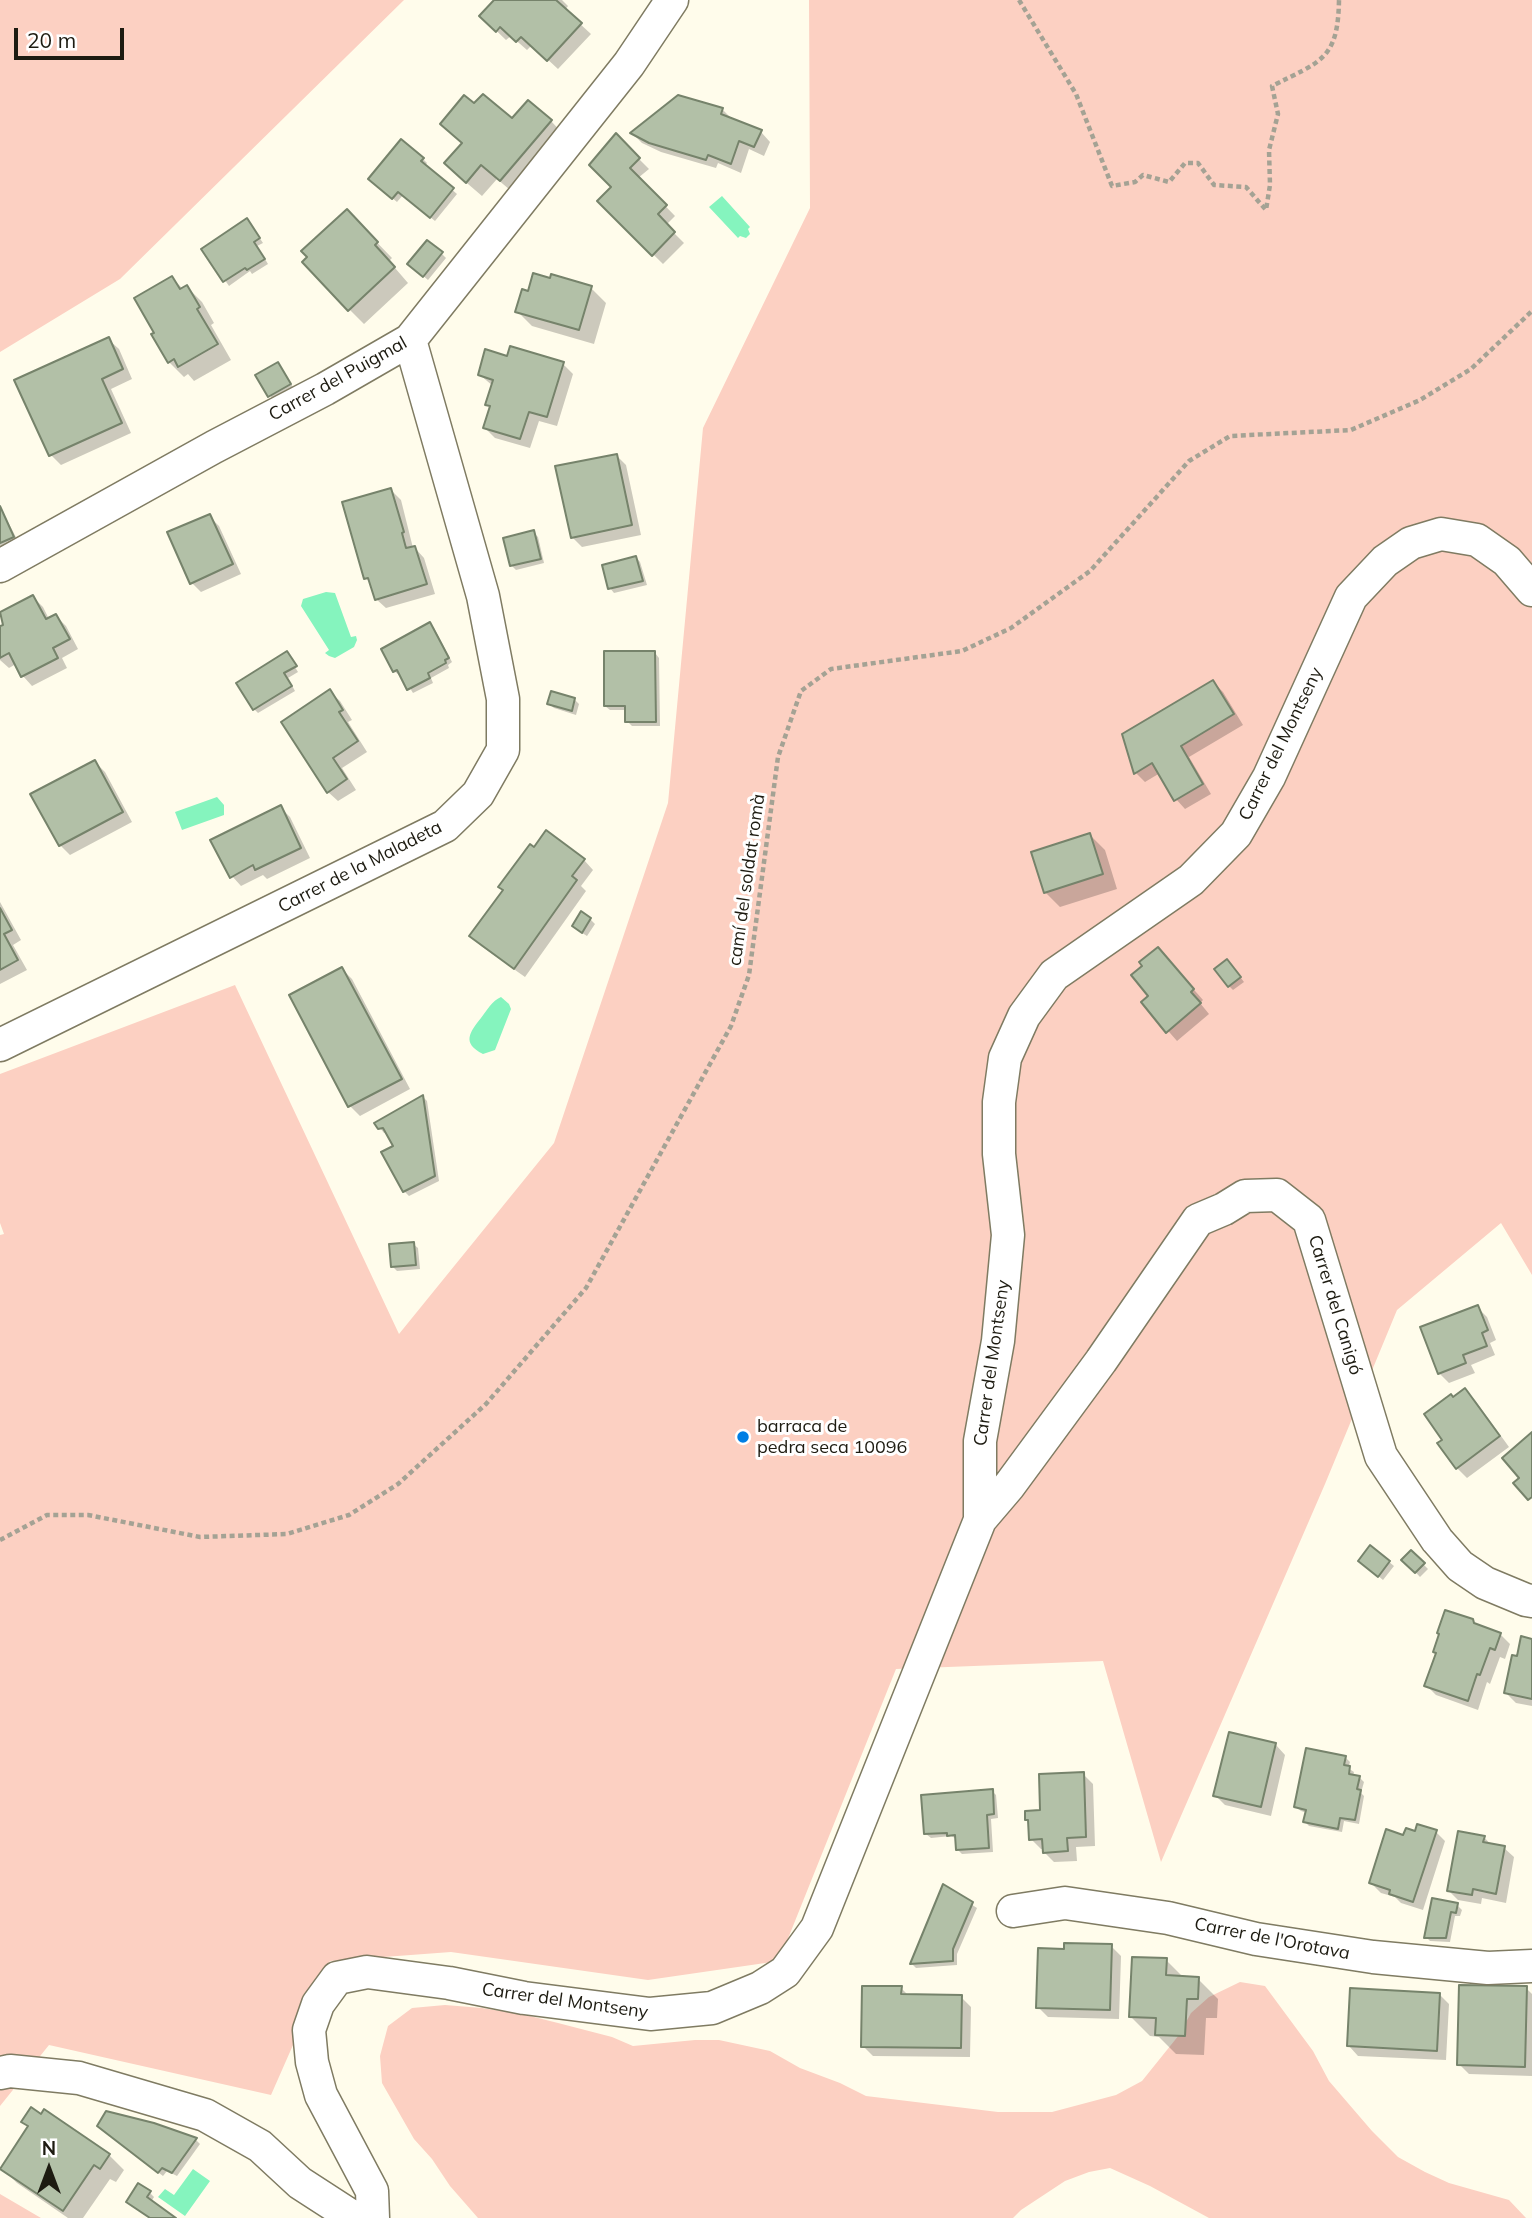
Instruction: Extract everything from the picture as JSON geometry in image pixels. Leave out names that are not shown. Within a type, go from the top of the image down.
[{"type":"street","name":"Carrer del Puigmal","points":[[0,566],[411,340],[629,64],[672,0]]},
{"type":"street","name":"Carrer de la Maladeta","points":[[0,1045],[444,826],[478,794],[503,750],[502,699],[483,596],[411,340]]},
{"type":"street","name":"Carrer del Montseny","points":[[373,2218],[372,2191],[321,2095],[312,2062],[309,2031],[318,2004],[337,1978],[367,1972],[449,1983],[524,1998],[650,2014],[712,2008],[760,1988],[785,1972],[817,1928],[980,1520],[980,1441],[998,1341],[1008,1235],[999,1154],[999,1102],[1005,1058],[1024,1016],[1054,975],[1191,880],[1236,834],[1269,777],[1351,597],[1385,561],[1411,543],[1441,534],[1477,540],[1507,561],[1532,590]]},
{"type":"street","name":"Carrer del Canigó","points":[[980,1520],[1009,1486],[1101,1362],[1198,1220],[1245,1196],[1277,1195],[1309,1220],[1381,1455],[1437,1540],[1460,1566],[1485,1583],[1532,1601]]},
{"type":"street","name":"Carrer de l'Orotava","points":[[1013,1911],[1065,1903],[1168,1918],[1256,1939],[1373,1957],[1488,1968],[1532,1966]]},
{"type":"street","points":[[0,2073],[10,2071],[79,2078],[205,2115],[260,2146],[300,2183],[354,2218]]},
{"type":"path","points":[[1019,0],[1076,94],[1112,186],[1135,182],[1143,175],[1169,182],[1185,163],[1198,163],[1214,185],[1246,187],[1266,210],[1270,185],[1269,150],[1278,114],[1272,86],[1314,65],[1330,50],[1339,27],[1339,0]]},
{"type":"path","name":"camí del soldat romà","points":[[0,1539],[47,1515],[88,1515],[200,1537],[287,1534],[349,1515],[398,1484],[486,1404],[586,1288],[731,1026],[749,975],[778,757],[801,691],[831,668],[962,651],[1011,628],[1090,571],[1189,461],[1230,436],[1351,430],[1420,400],[1471,369],[1532,311]]},
{"type":"shaded area","points":[[0,0],[404,0],[120,279],[0,352]]},
{"type":"shaded area","points":[[809,0],[1532,0],[1532,1275],[1501,1223],[1397,1310],[1325,1484],[1161,1862],[1103,1661],[896,1669],[779,1961],[648,1980],[451,1952],[330,1961],[271,2095],[49,2045],[0,2106],[0,1235],[4,1234],[0,1223],[0,1074],[235,985],[399,1334],[554,1143],[668,803],[703,428],[810,208]]},
{"type":"shaded area","points":[[722,196],[750,227],[750,234],[746,238],[738,238],[709,207]]},
{"type":"shaded area","points":[[326,592],[335,593],[351,637],[356,636],[357,640],[354,647],[335,658],[325,653],[329,650],[301,606],[303,599]]},
{"type":"shaded area","points":[[217,797],[224,805],[224,815],[182,830],[175,812]]},
{"type":"shaded area","points":[[501,997],[511,1009],[495,1050],[483,1054],[472,1046],[471,1033],[490,1006]]},
{"type":"shaded area","points":[[1240,1982],[1265,1986],[1313,2051],[1329,2081],[1398,2157],[1449,2183],[1509,2200],[1526,2218],[1209,2218],[1110,2168],[1065,2181],[1013,2218],[478,2218],[414,2139],[382,2083],[380,2056],[388,2026],[412,2008],[445,2005],[526,2015],[612,2037],[633,2046],[719,2040],[770,2051],[800,2068],[866,2096],[998,2112],[1052,2112],[1116,2095],[1142,2081],[1179,2035],[1191,2013],[1209,1997]]},
{"type":"shaded area","points":[[193,2169],[210,2181],[185,2216],[158,2197],[165,2189],[174,2195]]},
{"type":"shaded area","points":[[0,2194],[41,2218],[0,2218]]},
{"type":"building","points":[[494,0],[556,0],[582,23],[547,61],[521,37],[516,42],[500,27],[496,32],[479,16]]},
{"type":"building","points":[[483,94],[512,118],[528,100],[552,120],[500,181],[481,165],[466,183],[444,163],[462,143],[440,124],[464,95],[474,103]]},
{"type":"building","points":[[678,95],[723,108],[721,114],[762,130],[754,147],[739,141],[731,164],[708,155],[706,160],[649,143],[630,133]]},
{"type":"building","points":[[616,133],[640,158],[630,168],[667,205],[658,214],[675,232],[652,256],[597,201],[611,187],[589,165]]},
{"type":"building","points":[[401,139],[424,158],[421,161],[454,188],[430,218],[398,192],[392,199],[368,179]]},
{"type":"building","points":[[347,209],[378,242],[375,245],[395,267],[348,311],[302,262],[307,257],[301,251]]},
{"type":"building","points":[[247,218],[260,238],[254,242],[265,259],[223,282],[201,249]]},
{"type":"building","points":[[427,240],[443,252],[423,277],[407,264]]},
{"type":"building","points":[[533,273],[550,278],[551,274],[592,286],[579,330],[515,312],[522,289],[528,291]]},
{"type":"building","points":[[172,276],[180,289],[187,285],[200,307],[197,309],[218,344],[178,367],[174,359],[168,363],[134,298]]},
{"type":"building","points":[[109,337],[123,369],[102,379],[122,423],[49,456],[14,380]]},
{"type":"building","points":[[510,346],[564,362],[547,417],[529,412],[520,439],[483,428],[490,406],[485,405],[493,380],[478,375],[485,349],[507,356]]},
{"type":"building","points":[[278,362],[291,384],[268,397],[255,375]]},
{"type":"building","points":[[617,454],[632,525],[571,538],[555,466]]},
{"type":"building","points":[[391,488],[406,548],[415,546],[427,584],[375,600],[368,578],[364,579],[342,502]]},
{"type":"building","points":[[0,506],[14,537],[0,543]]},
{"type":"building","points":[[210,514],[233,564],[190,584],[167,532]]},
{"type":"building","points":[[534,530],[541,559],[510,566],[503,538]]},
{"type":"building","points":[[636,556],[643,581],[608,589],[602,565]]},
{"type":"building","points":[[33,595],[46,619],[56,614],[70,639],[53,648],[58,658],[21,677],[9,653],[0,658],[0,626],[3,625],[0,612]]},
{"type":"building","points":[[430,622],[449,658],[445,660],[446,663],[428,673],[430,678],[407,690],[397,670],[393,672],[381,649]]},
{"type":"building","points":[[287,651],[297,666],[284,673],[292,686],[253,710],[236,683]]},
{"type":"building","points":[[604,651],[655,651],[656,722],[625,722],[625,706],[604,706]]},
{"type":"building","points":[[1213,680],[1234,714],[1181,746],[1203,784],[1174,801],[1152,763],[1134,774],[1122,734]]},
{"type":"building","points":[[330,689],[343,710],[339,712],[358,741],[333,758],[347,779],[327,793],[281,722]]},
{"type":"building","points":[[551,691],[575,698],[572,711],[547,704]]},
{"type":"building","points":[[95,760],[123,812],[59,846],[30,794]]},
{"type":"building","points":[[281,805],[301,848],[255,870],[253,865],[230,878],[210,840]]},
{"type":"building","points":[[546,830],[585,859],[572,876],[577,880],[514,969],[469,936],[503,890],[498,887],[530,844],[534,847]]},
{"type":"building","points":[[1090,833],[1103,874],[1044,893],[1031,852]]},
{"type":"building","points":[[0,908],[12,930],[4,934],[18,960],[0,970]]},
{"type":"building","points":[[581,911],[591,918],[582,933],[572,926]]},
{"type":"building","points":[[1158,947],[1194,989],[1191,992],[1201,1003],[1166,1033],[1141,1002],[1148,996],[1131,975],[1142,966],[1139,962]]},
{"type":"building","points":[[1227,959],[1241,977],[1228,987],[1214,969]]},
{"type":"building","points":[[342,967],[402,1079],[348,1107],[289,995]]},
{"type":"building","points":[[423,1095],[435,1176],[403,1192],[381,1152],[393,1146],[383,1128],[378,1129],[374,1123]]},
{"type":"building","points":[[414,1242],[416,1265],[391,1267],[389,1244]]},
{"type":"building","points":[[1478,1305],[1488,1330],[1482,1333],[1487,1346],[1463,1355],[1466,1363],[1438,1374],[1420,1327]]},
{"type":"building","points":[[1465,1388],[1500,1436],[1456,1469],[1437,1443],[1442,1440],[1424,1414],[1451,1394],[1453,1397]]},
{"type":"building","points":[[1532,1432],[1532,1497],[1528,1500],[1513,1483],[1519,1478],[1502,1458]]},
{"type":"building","points":[[1370,1545],[1390,1561],[1378,1577],[1358,1561]]},
{"type":"building","points":[[1411,1550],[1425,1563],[1415,1573],[1401,1560]]},
{"type":"building","points":[[1445,1610],[1473,1619],[1474,1623],[1501,1633],[1495,1650],[1490,1648],[1480,1675],[1477,1674],[1468,1701],[1424,1686],[1436,1653],[1433,1652]]},
{"type":"building","points":[[1521,1636],[1532,1639],[1532,1699],[1504,1693],[1512,1655],[1517,1656]]},
{"type":"building","points":[[1229,1732],[1276,1743],[1261,1807],[1213,1796]]},
{"type":"building","points":[[1306,1748],[1346,1756],[1344,1765],[1350,1766],[1349,1774],[1360,1776],[1357,1789],[1361,1790],[1355,1820],[1340,1818],[1338,1829],[1303,1822],[1306,1810],[1294,1807]]},
{"type":"building","points":[[1084,1772],[1086,1837],[1067,1838],[1068,1851],[1043,1853],[1042,1839],[1029,1840],[1028,1820],[1025,1820],[1025,1811],[1040,1810],[1039,1774]]},
{"type":"building","points":[[993,1789],[994,1814],[987,1815],[989,1848],[956,1850],[955,1835],[924,1834],[921,1795]]},
{"type":"building","points":[[1417,1824],[1437,1830],[1413,1902],[1389,1894],[1390,1890],[1369,1883],[1386,1829],[1403,1835],[1406,1828],[1415,1831]]},
{"type":"building","points":[[1458,1831],[1485,1836],[1483,1842],[1505,1846],[1496,1894],[1473,1889],[1472,1895],[1447,1891]]},
{"type":"building","points":[[943,1884],[973,1902],[953,1949],[953,1961],[910,1964]]},
{"type":"building","points":[[1432,1898],[1458,1903],[1456,1913],[1451,1912],[1446,1938],[1424,1938]]},
{"type":"building","points":[[1064,1943],[1112,1944],[1110,2010],[1036,2008],[1038,1948],[1064,1949]]},
{"type":"building","points":[[1132,1957],[1167,1958],[1166,1975],[1199,1977],[1198,1999],[1187,1999],[1185,2036],[1155,2035],[1156,2018],[1129,2017]]},
{"type":"building","points":[[1459,1985],[1527,1986],[1525,2067],[1457,2065]]},
{"type":"building","points":[[862,1986],[902,1986],[901,1994],[962,1995],[961,2048],[861,2047]]},
{"type":"building","points":[[1350,1988],[1440,1993],[1437,2051],[1347,2046]]},
{"type":"building","points":[[31,2107],[41,2114],[44,2109],[110,2154],[100,2169],[94,2165],[63,2211],[0,2169],[28,2126],[21,2122]]},
{"type":"building","points":[[106,2111],[154,2123],[197,2138],[172,2173],[162,2168],[158,2173],[97,2126]]},
{"type":"building","points":[[138,2183],[151,2191],[147,2197],[176,2218],[150,2218],[126,2202]]},
{"type":"place","name":"barraca de pedra seca 10096","points":[[743,1437]]}]
